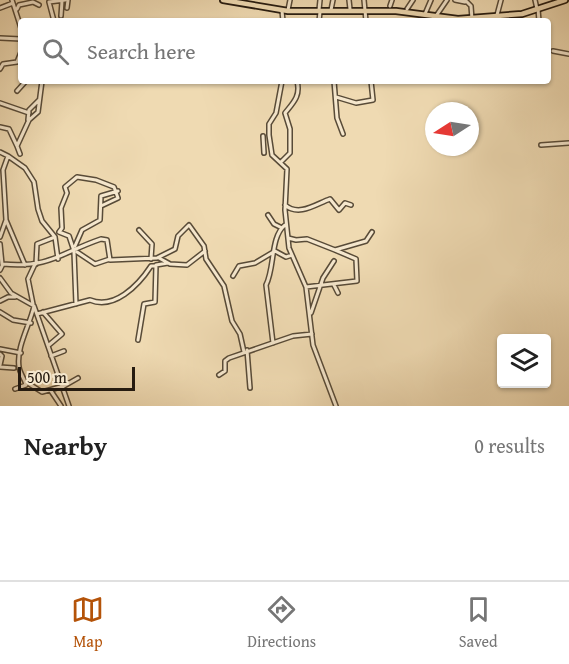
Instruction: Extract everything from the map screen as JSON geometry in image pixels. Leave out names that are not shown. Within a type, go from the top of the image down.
[{"type":"main road","points":[[223,0],[285,10],[319,12],[366,10],[454,18]]},
{"type":"main road","points":[[475,18],[485,15],[497,17],[538,9],[565,0]]},
{"type":"street","points":[[53,18],[48,1],[65,0]]},
{"type":"street","points":[[65,0],[67,8]]},
{"type":"street","points":[[61,16],[65,0]]},
{"type":"street","points":[[284,18],[290,0]]},
{"type":"street","points":[[319,18],[320,0]]},
{"type":"street","points":[[331,11],[333,0]]},
{"type":"street","points":[[349,0],[350,9]]},
{"type":"street","points":[[364,0],[366,18]]},
{"type":"street","points":[[390,6],[392,0]]},
{"type":"street","points":[[407,9],[413,0]]},
{"type":"street","points":[[425,14],[431,0]]},
{"type":"street","points":[[435,17],[447,0]]},
{"type":"street","points":[[455,0],[465,1],[470,5],[472,18]]},
{"type":"street","points":[[497,17],[501,0]]},
{"type":"street","points":[[536,0],[539,18]]},
{"type":"street","points":[[264,1],[266,8]]},
{"type":"street","points":[[0,8],[13,2],[18,18]]},
{"type":"street","points":[[16,11],[22,4],[33,2],[39,5]]},
{"type":"street","points":[[0,38],[18,39]]},
{"type":"street","points":[[553,51],[569,54]]},
{"type":"street","points":[[0,69],[2,64],[17,62],[18,60]]},
{"type":"street","points":[[17,91],[23,84]]},
{"type":"street","points":[[28,121],[38,112],[42,84]]},
{"type":"street","points":[[281,84],[276,113],[269,126],[272,154],[285,165]]},
{"type":"street","points":[[298,84],[299,89],[296,99],[285,114],[291,140],[285,165],[288,186],[285,205],[287,237],[306,287],[312,334],[321,370],[336,406]]},
{"type":"street","points":[[334,84],[337,118],[343,134]]},
{"type":"street","points":[[336,97],[356,103],[373,100],[371,84]]},
{"type":"street","points":[[17,146],[29,113],[40,99]]},
{"type":"street","points":[[0,103],[29,113]]},
{"type":"street","points":[[0,127],[9,129],[20,154]]},
{"type":"street","points":[[263,136],[264,153]]},
{"type":"street","points":[[541,145],[569,143]]},
{"type":"street","points":[[0,152],[26,168],[30,175],[41,220],[55,237],[58,259]]},
{"type":"street","points":[[0,237],[6,220],[3,170],[8,156]]},
{"type":"street","points":[[281,162],[286,159]]},
{"type":"street","points":[[118,191],[105,183],[77,177],[66,187],[67,193],[61,208],[62,228],[59,232],[69,236],[75,252],[95,264],[110,259],[157,258],[175,249],[178,235],[189,225],[206,250],[206,259],[225,288],[232,321],[246,351],[250,388]]},
{"type":"street","points":[[101,206],[117,200],[118,191]]},
{"type":"street","points":[[76,304],[76,239],[82,230],[100,220],[101,196],[118,191]]},
{"type":"street","points":[[285,205],[291,210],[300,211],[330,199],[339,210],[345,203],[351,205]]},
{"type":"street","points":[[0,201],[6,203]]},
{"type":"street","points":[[268,215],[274,224],[282,228]]},
{"type":"street","points":[[6,220],[25,265]]},
{"type":"street","points":[[273,343],[266,285],[271,276],[276,238],[286,224]]},
{"type":"street","points":[[139,230],[152,244],[151,259]]},
{"type":"street","points":[[335,250],[366,241],[372,232]]},
{"type":"street","points":[[283,233],[296,240],[308,239],[356,259],[358,279],[354,282],[306,287]]},
{"type":"street","points":[[55,237],[37,244],[35,264],[28,279],[34,305],[56,371],[64,386],[69,406]]},
{"type":"street","points":[[2,264],[25,265],[58,259],[98,240],[106,239],[110,259]]},
{"type":"street","points":[[0,244],[2,264],[0,270]]},
{"type":"street","points":[[157,258],[168,263],[187,265],[206,250]]},
{"type":"street","points":[[275,251],[286,256],[292,255]]},
{"type":"street","points":[[233,276],[239,266],[254,264],[275,251]]},
{"type":"street","points":[[310,316],[320,286],[334,261]]},
{"type":"street","points":[[37,314],[90,300],[98,304],[116,301],[130,290],[151,266],[168,263]]},
{"type":"street","points":[[138,340],[144,304],[155,302],[156,266]]},
{"type":"street","points":[[0,278],[11,292],[21,299]]},
{"type":"street","points":[[332,284],[338,293]]},
{"type":"street","points":[[0,306],[0,301],[10,296],[34,305]]},
{"type":"street","points":[[34,305],[31,323],[24,334],[19,368],[26,382],[40,392],[51,391],[78,378]]},
{"type":"street","points":[[0,312],[13,321],[31,323]]},
{"type":"street","points":[[43,312],[62,334],[49,345]]},
{"type":"street","points":[[219,375],[225,371],[228,358],[293,336],[312,334]]},
{"type":"street","points":[[0,349],[21,353]]},
{"type":"street","points":[[51,356],[64,351]]},
{"type":"street","points":[[0,354],[2,356],[0,366],[14,368]]},
{"type":"street","points":[[15,389],[25,387],[26,382]]},
{"type":"street","points":[[51,391],[61,406]]}]
